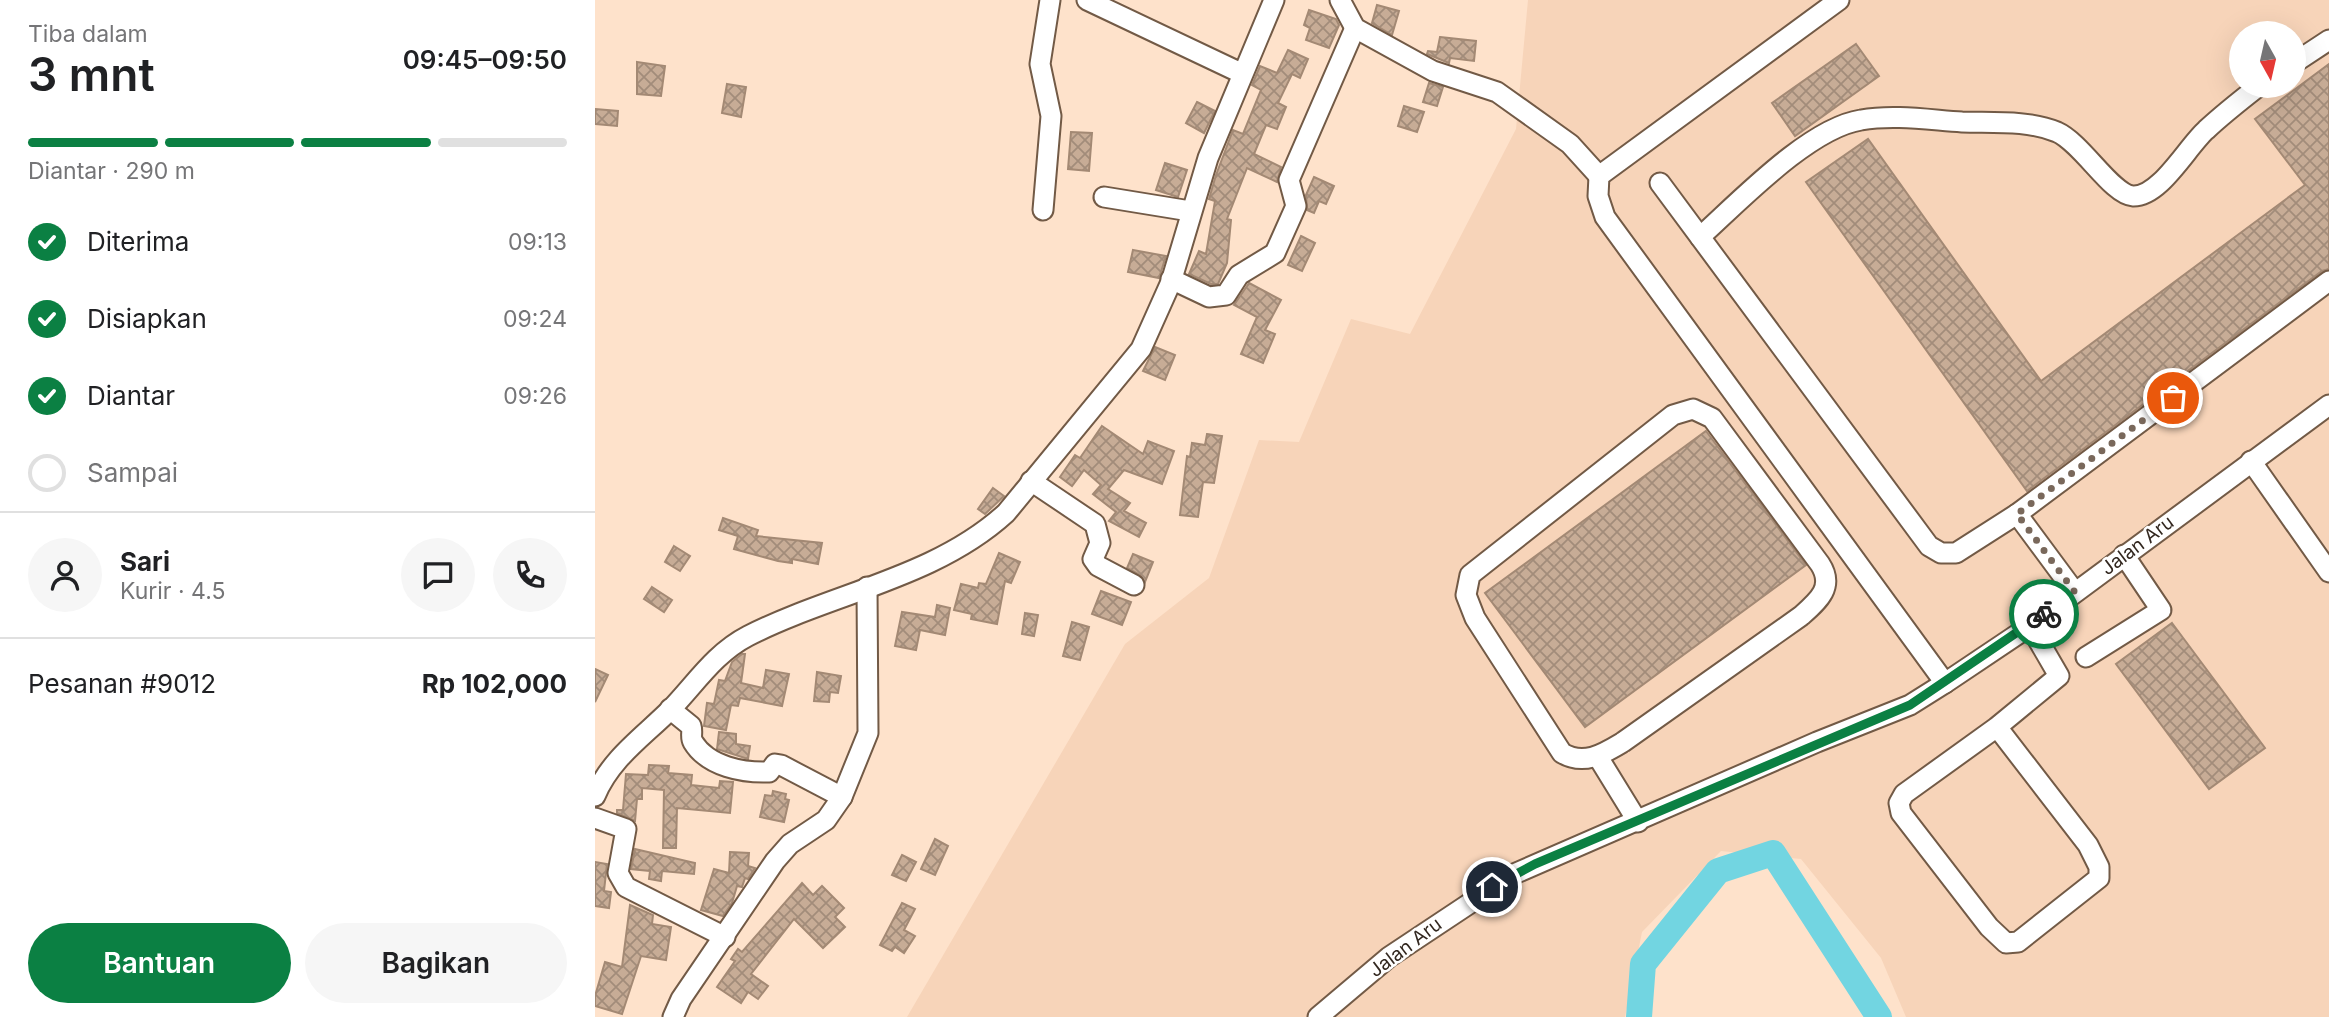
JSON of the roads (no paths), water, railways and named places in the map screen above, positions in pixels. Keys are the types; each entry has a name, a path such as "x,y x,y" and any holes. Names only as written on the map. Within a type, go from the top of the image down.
{"street":[{"path":"1043,210 1051,116 1040,64 1050,0"},
{"path":"1087,0 1241,74"},
{"path":"595,796 615,762 670,709 710,663 748,636 953,552 982,536 1006,513 1141,349 1171,279 1190,211 1241,74 1274,0"},
{"path":"1340,0 1355,28 1433,71 1497,92 1570,144 1599,176 1598,196 1605,217 1945,683"},
{"path":"1599,176 1839,0"},
{"path":"1171,279 1209,297 1219,298 1226,295 1239,275 1249,266 1267,260 1275,253 1296,206 1289,180 1355,28"},
{"path":"2307,54 2329,40"},
{"path":"1700,237 1773,171 1830,130 1860,120 2024,124 2057,132 2085,152 2119,190 2133,196 2149,191 2168,176 2204,131 2244,98"},
{"path":"1660,183 1929,546 1941,553 1956,553 2017,514 2329,281"},
{"path":"1104,197 1190,211"},
{"name":"Jalan Aru","path":"1318,1017 1389,957 1514,874 1899,709 1945,683 2030,626 2329,405"},
{"path":"1693,409 1711,418 1820,564 1826,573 1827,584 1822,597 1801,616 1598,757 1572,759 1562,753 1475,618 1466,595 1470,575 1673,415 1693,409"},
{"path":"2251,461 2329,572"},
{"path":"1031,481 1095,523 1100,543 1093,559 1098,566 1134,585"},
{"path":"2017,514 2074,591"},
{"path":"2086,657 2161,610 2124,555"},
{"path":"673,1017 681,999 726,937 775,861 790,844 826,820 842,797 868,733 870,658 867,587"},
{"path":"1997,727 2088,845 2099,867 2099,878 2092,886 2018,942 2006,943 1989,928 1901,813 1899,803 1904,794 1997,727 2059,676 2030,626"},
{"path":"670,709 691,726 692,741 696,746 725,768 769,772 775,764 781,765 842,797"},
{"path":"1598,757 1638,821"},
{"path":"595,818 626,829 618,873 626,887 726,937"}],"waterway":[{"path":"1639,1017 1643,964 1718,871 1773,853 1879,1017"}]}
